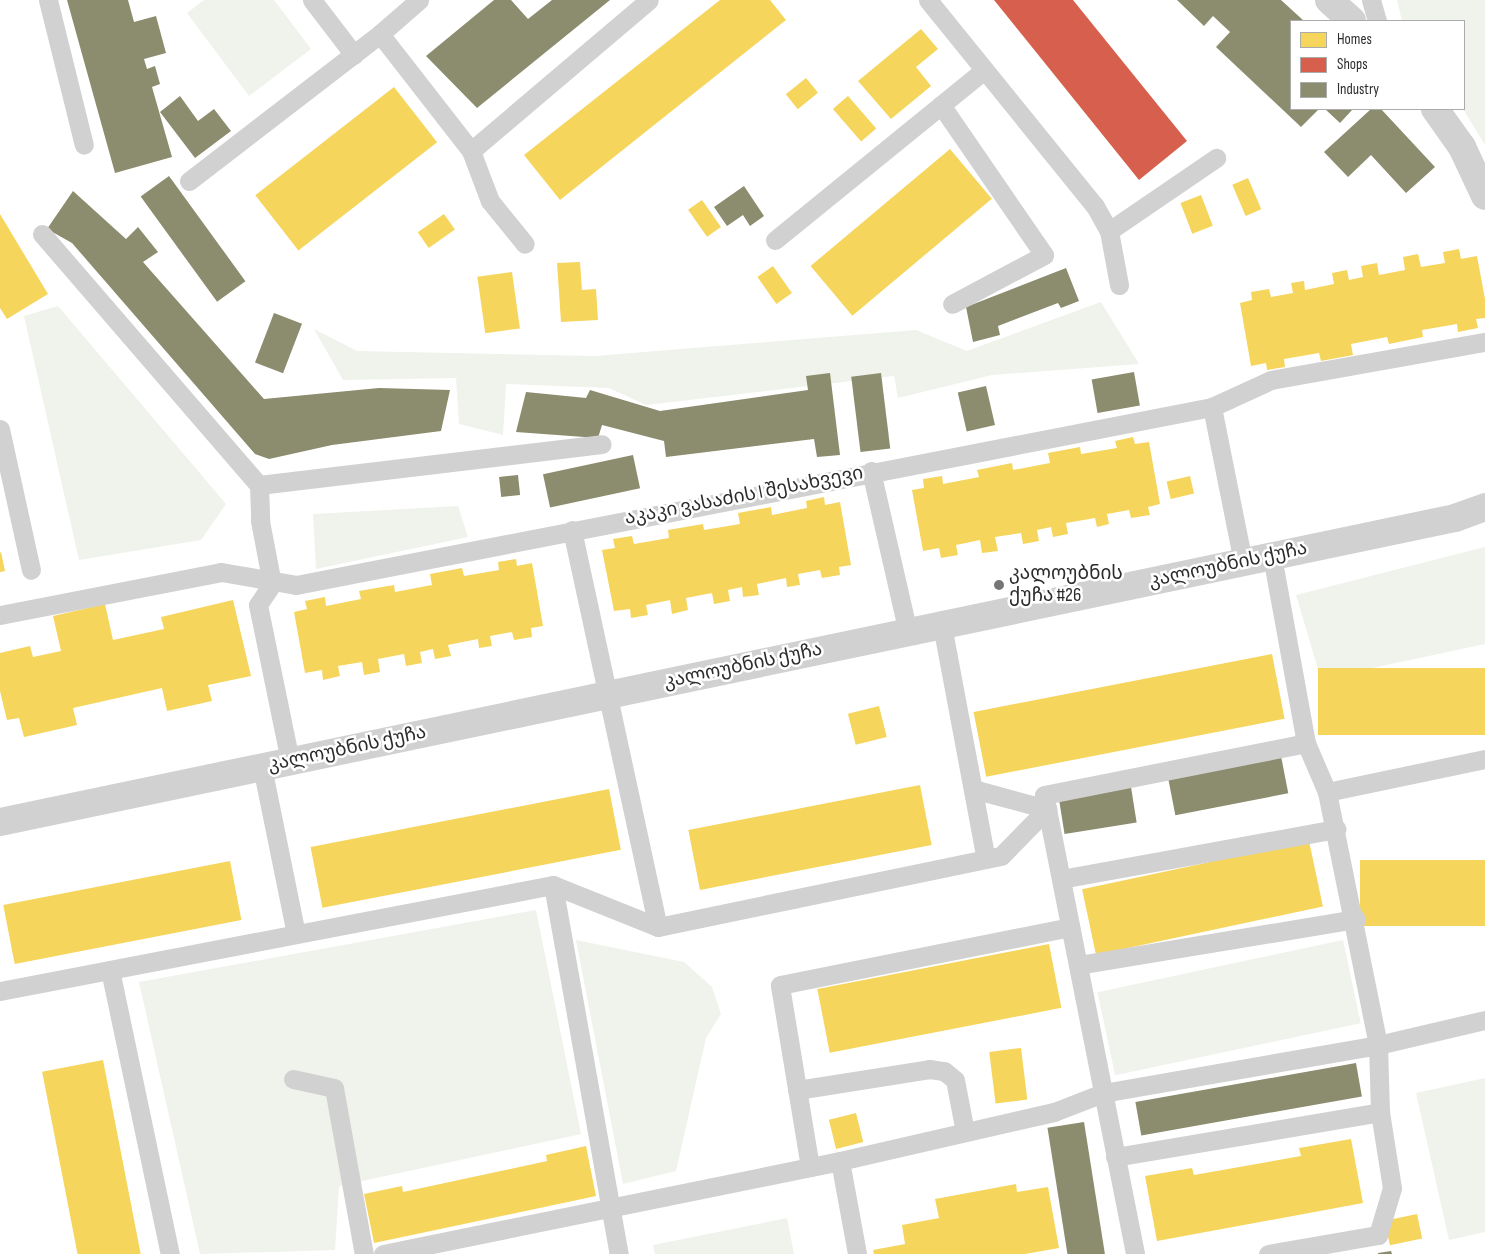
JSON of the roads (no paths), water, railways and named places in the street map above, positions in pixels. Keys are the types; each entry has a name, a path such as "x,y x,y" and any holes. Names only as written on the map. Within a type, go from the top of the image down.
{"street":[{"path":"1329,0 1351,20"},
{"path":"1436,110 1462,147 1485,196"},
{"name":"კალოუბნის ქუჩა","path":"0,822 1455,518 1485,507"}],"lane":[{"path":"48,0 84,145"},
{"path":"312,0 354,55"},
{"path":"189,181 354,55 419,0"},
{"path":"471,150 649,0"},
{"path":"928,0 1096,206 1109,231 1119,285"},
{"path":"1371,0 1377,20"},
{"path":"380,34 471,150 490,201 525,244"},
{"path":"775,240 984,70"},
{"path":"941,105 1044,255 952,304"},
{"path":"1109,231 1216,158"},
{"path":"42,234 259,485 260,521 272,584 258,605 290,761"},
{"name":"აკაკი ვასაძის I შესახვევი","path":"0,615 221,572 272,584 296,585 871,471 1212,407 1271,380 1485,342"},
{"path":"1212,407 1242,562"},
{"path":"0,429 31,570"},
{"path":"259,485 602,444"},
{"path":"871,471 908,632"},
{"path":"572,530 605,695 658,927"},
{"path":"1268,1254 1378,1236 1392,1188 1380,1112 1378,1046 1356,919 1327,792 1306,743 1272,556"},
{"path":"942,625 986,859"},
{"path":"1135,1254 1044,795 1306,743"},
{"path":"1327,792 1485,760"},
{"path":"262,767 296,934"},
{"path":"973,789 1047,809"},
{"path":"0,991 553,884 658,927 1001,856 1047,809"},
{"path":"1061,879 1336,829"},
{"path":"553,884 619,1254"},
{"path":"1078,965 1356,919"},
{"path":"810,1167 780,985 1070,927"},
{"path":"110,970 170,1254"},
{"path":"383,1254 609,1206 840,1161 1054,1112 1103,1093 1378,1046 1485,1020"},
{"path":"797,1090 929,1069 944,1071 955,1080 966,1132"},
{"path":"294,1079 334,1088 364,1254"},
{"path":"1115,1157 1380,1112"},
{"path":"840,1161 857,1254"}],"place":[{"name":"კალოუბნის ქუჩა #26","path":"999,585"}]}
